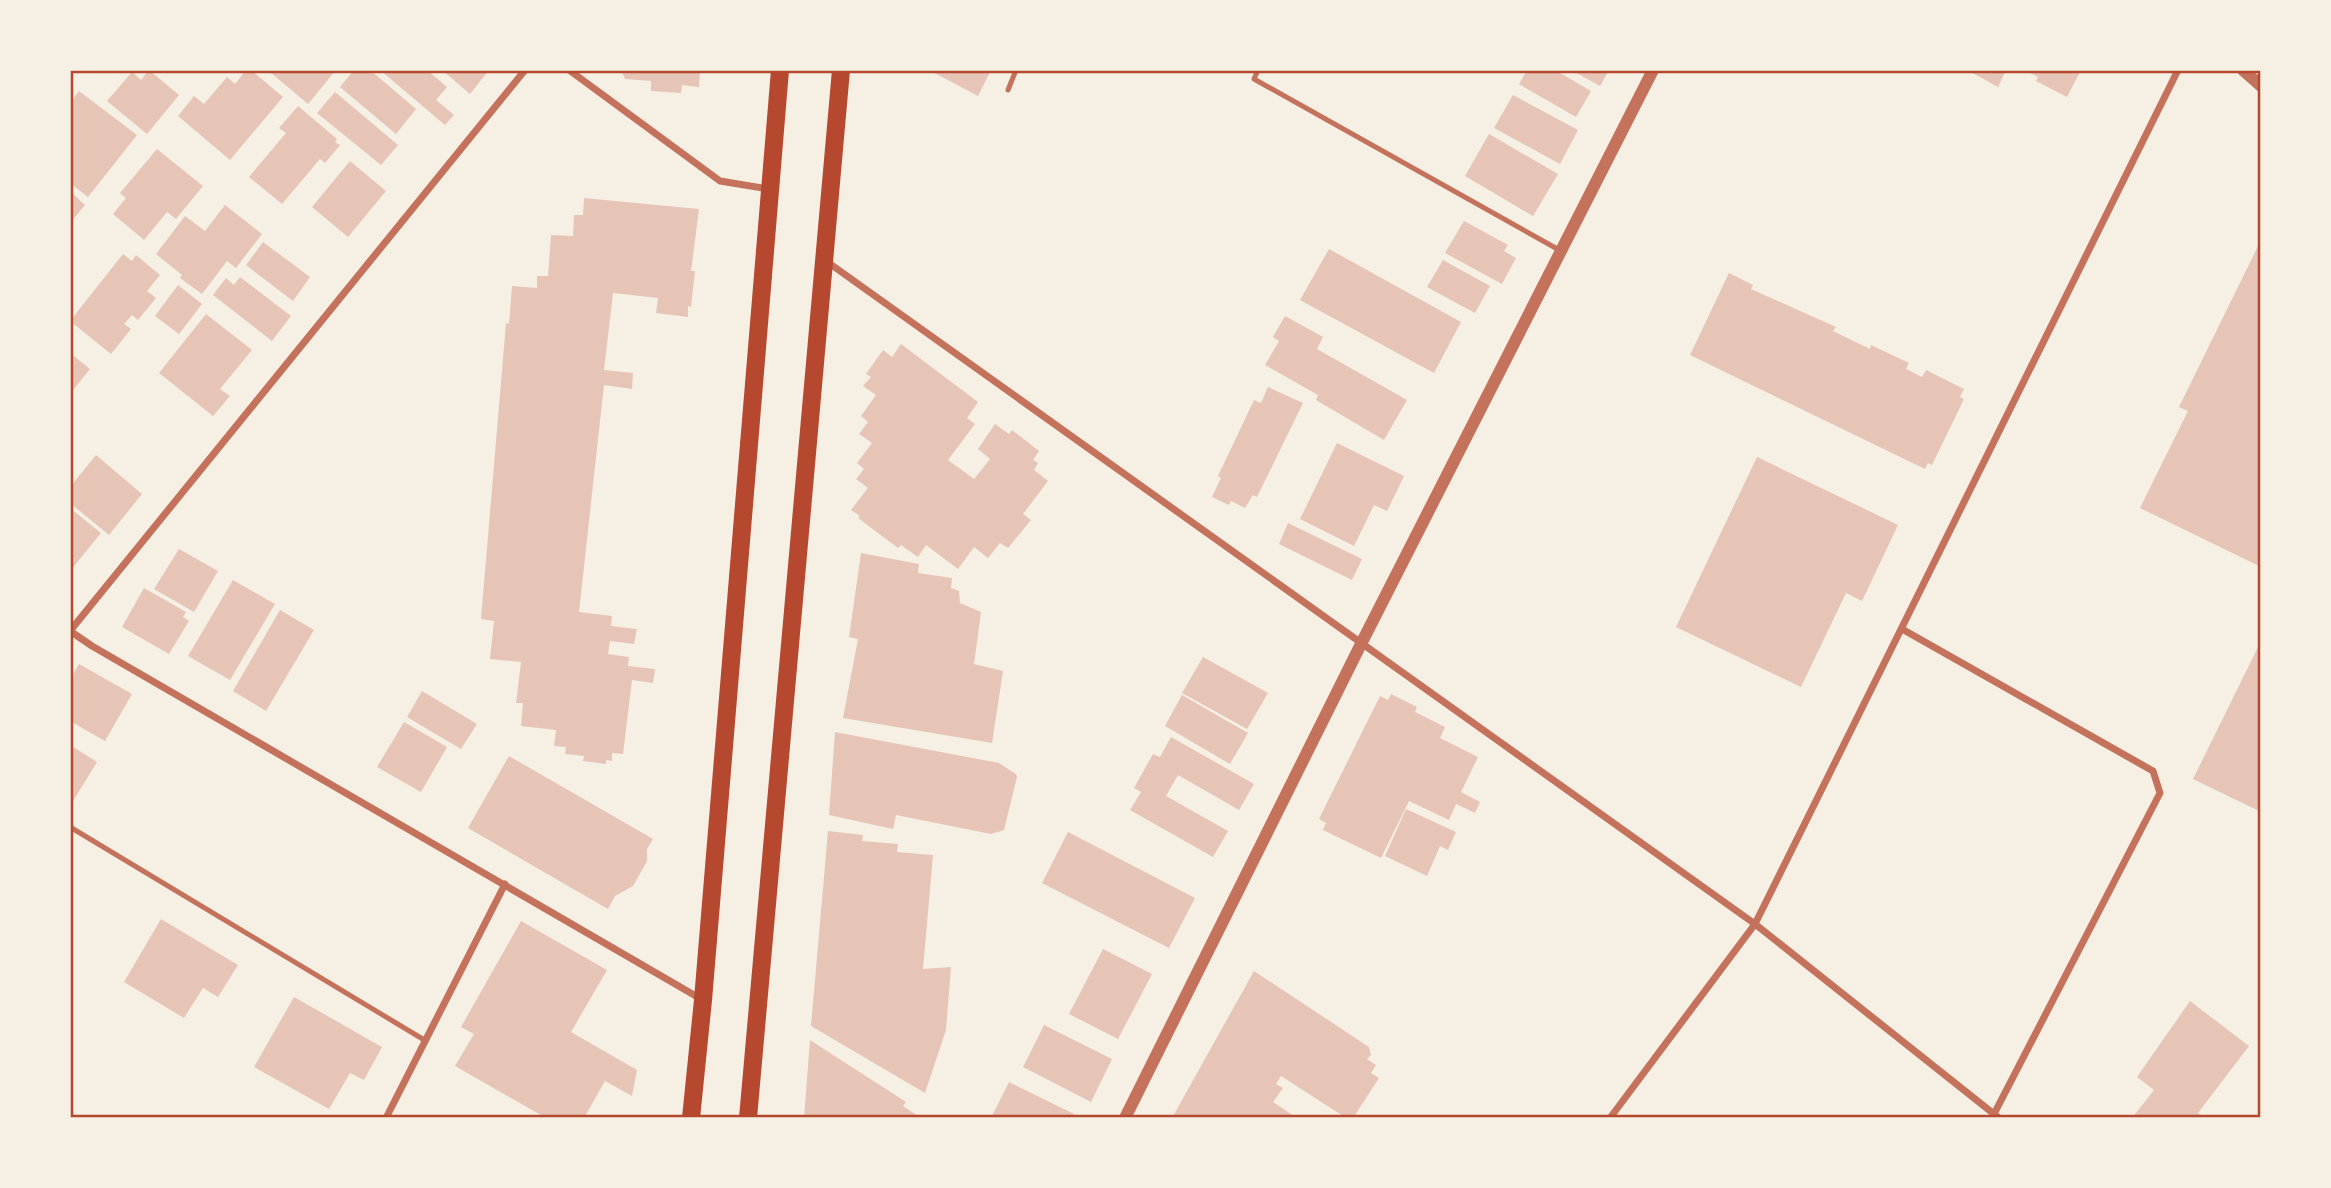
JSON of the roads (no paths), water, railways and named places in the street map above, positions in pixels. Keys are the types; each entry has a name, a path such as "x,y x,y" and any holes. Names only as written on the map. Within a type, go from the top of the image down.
{"main road":[{"path":"691,1118 780,70"},
{"path":"748,1118 841,70"}],"street":[{"path":"525,70 70,631 703,1000"},
{"path":"569,70 720,181 771,189"},
{"path":"1125,1118 1361,644 1653,70"},
{"path":"1610,1118 1755,924 2178,70"},
{"path":"2243,70 2261,86"},
{"path":"825,261 1755,924 1996,1116 2160,793 2153,771 1902,629"},
{"path":"386,1118 505,884"}],"lane":[{"path":"1008,90 1016,70"},
{"path":"1258,70 1254,79 1561,251"},
{"path":"70,827 426,1041"}]}
